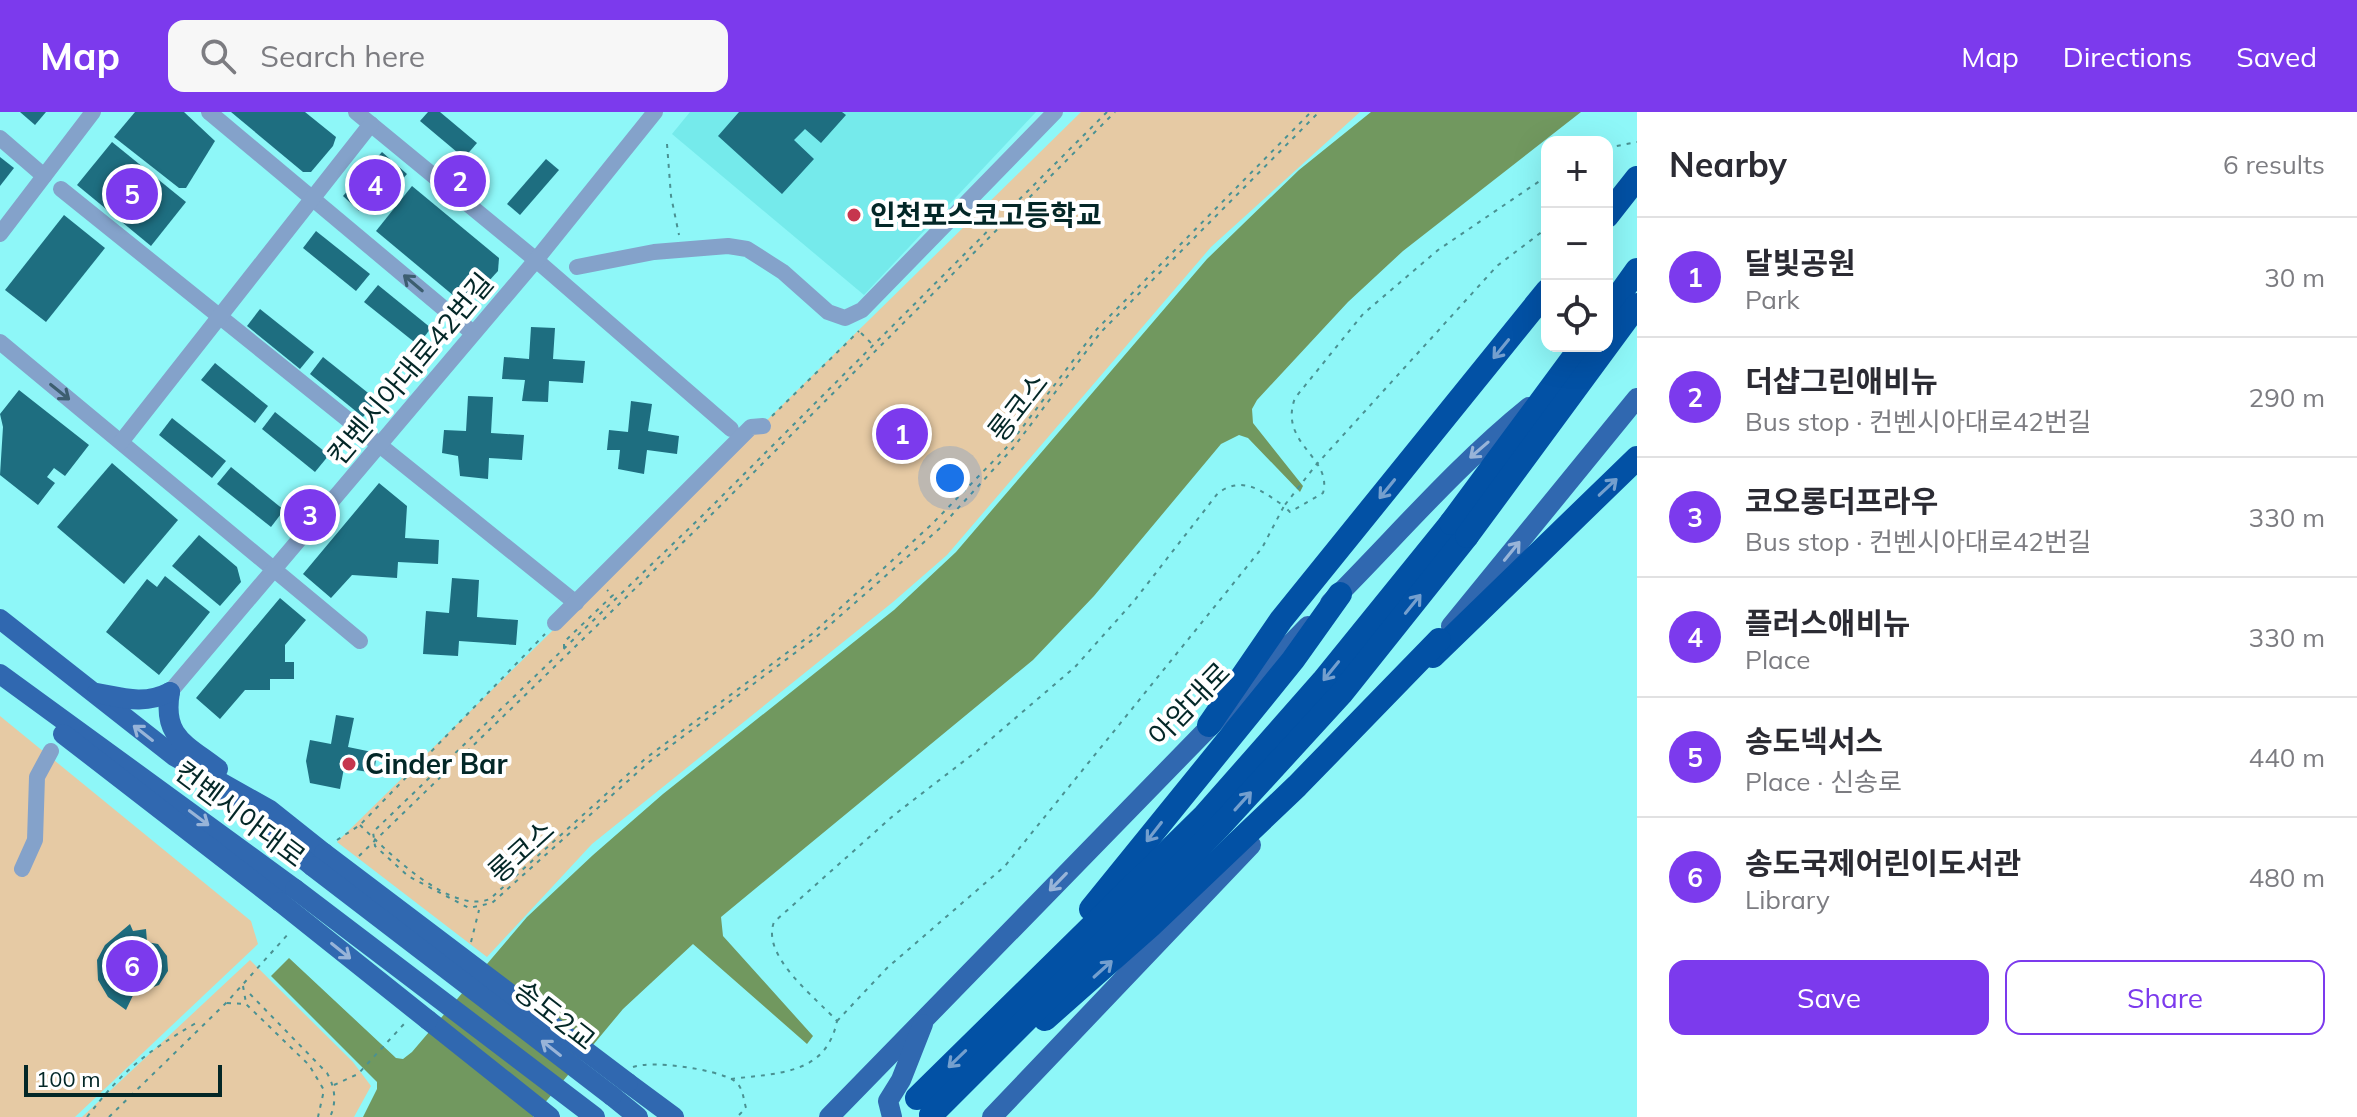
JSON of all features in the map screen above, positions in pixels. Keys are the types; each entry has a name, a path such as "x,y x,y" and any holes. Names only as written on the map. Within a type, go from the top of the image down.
{"highway":[{"path":"1613,208 1637,178"},
{"path":"1613,304 1637,270"},
{"path":"1209,725 1281,620 1541,298"},
{"path":"989,1029 1205,815 1459,530 1637,305"},
{"path":"976,1070 1230,815 1341,694 1459,530 1578,352"},
{"path":"1411,677 1637,458"},
{"path":"1340,594 1293,660 1120,875 924,1106 1063,1006 1297,786 1439,640"}],"main road":[{"name":"아암대로","path":"1613,338 1637,319"},
{"name":"아암대로","path":"834,1115 872,1071 1340,594 1452,474 1596,352"},
{"path":"992,1117 1411,677 1637,398"},
{"name":"컨벤시아대로","path":"0,619 174,756 323,854"},
{"name":"컨벤시아대로","path":"0,674 287,896 428,1020 550,1117"},
{"name":"컨벤시아대로","path":"0,684 287,896 444,1002"},
{"path":"92,692 134,700 154,700 170,692"},
{"path":"170,692 167,711 175,735 270,810"},
{"name":"컨벤시아대로","path":"174,756 270,810 466,972"},
{"name":"송도2교","path":"466,972 622,1083"},
{"name":"송도2교","path":"444,1002 595,1117"},
{"path":"892,1117 888,1101 901,1080 926,1017"},
{"path":"622,1083 638,1117"},
{"path":"622,1083 674,1117"}],"street":[{"path":"0,234 93,112"},
{"path":"209,112 473,333"},
{"path":"356,112 536,260 731,429"},
{"name":"컨벤시아대로42번길","path":"170,692 276,571 536,260 655,112"},
{"path":"577,267 654,252 728,246 747,249 783,272 828,312 845,318 862,310 1055,112"},
{"path":"121,442 371,124"},
{"path":"0,138 44,176"},
{"path":"61,189 381,443 576,603"},
{"path":"0,342 360,641"},
{"path":"555,623 751,427 763,426"},
{"path":"22,869 35,840 37,777 51,751"}],"path":[{"path":"374,839 373,832 1107,112"},
{"path":"354,861 1115,112"},
{"path":"360,825 411,872 428,882 471,903 490,899 646,758 812,634 933,523 1009,445 1097,329 1311,112"},
{"name":"롱코스","path":"374,839 375,846 393,863 426,887 469,908 492,903 649,762 815,638 939,529 1013,448 1101,332 1319,112"},
{"path":"1613,147 1637,142"},
{"path":"667,144 669,186 678,227"},
{"path":"837,1021 773,951 769,935 774,922 894,815 977,751 1075,667 1134,601 1218,493 1229,485 1249,484 1290,512 1323,493 1324,473 1291,427 1289,414 1295,398 1363,314 1438,250 1541,180"},
{"path":"622,1083 645,1063 667,1064 731,1079 776,1073 820,1059 833,1043 837,1021 887,968 1005,866 1262,548 1287,498 1310,471 1497,266 1541,233"},
{"path":"845,318 877,348"},
{"path":"763,426 859,331"},
{"path":"564,648 564,642 613,595 604,586"},
{"path":"323,854 360,825 555,623"},
{"path":"109,1117 226,1003 293,928"},
{"path":"243,984 246,1004 309,1065 324,1090 318,1117"},
{"path":"250,994 320,1063 334,1085 334,1108 330,1117"},
{"path":"226,1003 246,1004"},
{"path":"87,1117 128,1068 148,1051 196,1023"},
{"path":"334,1085 358,1074 389,1041"},
{"path":"731,1079 741,1088 746,1108 737,1117"}],"shaded area":[{"name":"인천포스코고등학교","path":"690,112 1036,112 864,295 672,134"},
{"path":"1081,112 1360,112 1211,247 947,555 592,844 487,957 337,842"},
{"path":"1371,112 1581,112 1550,136 1541,136 1541,143 1403,251 1348,302 1257,400 1252,409 1253,423 1303,486 1300,492 1248,438 1239,435 1221,444 1094,596 1033,660 721,917 723,936 813,1036 807,1044 693,944 623,1009 533,1117 363,1117 377,1089 377,1082 271,976 289,958 396,1058 403,1059 412,1052 527,917 593,855 663,794 894,610 956,552 1207,259 1299,170"},
{"path":"0,716 251,921 258,944 75,1117 0,1117"},
{"path":"250,960 353,1062 371,1086 354,1117 82,1117"}],"building":[{"path":"20,112 46,112 35,125"},
{"path":"135,112 184,112 215,141 186,188 179,188 114,137"},
{"path":"231,112 305,112 336,137 333,146 311,172 303,172"},
{"path":"428,112 440,112 477,143 464,158 420,121"},
{"path":"739,112 842,112 846,115 821,143 805,129 794,140 814,159 782,194 718,136"},
{"path":"112,142 186,202 151,246 77,185"},
{"path":"382,152 407,174 375,210 367,203 359,211 343,196"},
{"path":"0,157 14,168 0,186"},
{"path":"546,159 559,170 520,215 507,204"},
{"path":"412,186 499,258 498,271 466,306 376,231"},
{"path":"64,215 105,248 46,322 5,290"},
{"path":"316,231 370,274 356,291 303,248"},
{"path":"378,285 431,328 418,345 364,302"},
{"path":"260,309 314,352 300,369 247,326"},
{"path":"531,327 555,328 553,359 585,361 583,383 549,381 548,402 522,401 525,380 502,379 504,357 529,359"},
{"path":"323,357 377,400 363,417 310,374"},
{"path":"215,363 268,406 255,423 201,380"},
{"path":"19,390 89,445 65,476 54,468 47,477 55,483 38,505 0,475 3,427 0,414"},
{"path":"468,396 493,397 491,433 524,435 522,460 489,458 488,479 460,476 458,456 442,453 444,430 466,431"},
{"path":"631,401 652,404 648,431 679,436 677,454 647,450 644,474 618,469 620,450 607,450 609,430 628,432"},
{"path":"275,412 329,455 315,472 262,429"},
{"path":"172,418 226,461 212,478 159,435"},
{"path":"112,463 178,520 124,584 57,527"},
{"path":"231,467 284,510 271,527 217,484"},
{"path":"379,483 407,506 405,538 439,540 438,564 398,562 397,578 352,575 331,598 303,574"},
{"path":"199,535 237,567 241,582 220,606 172,566"},
{"path":"165,576 210,612 159,675 106,632 147,579 157,587"},
{"path":"452,578 479,580 477,617 518,620 516,645 459,641 458,656 423,654 426,611 449,613"},
{"path":"280,598 306,620 285,645 285,662 294,662 294,679 270,679 270,690 245,690 220,719 196,698"},
{"path":"336,715 354,718 348,747 377,753 374,773 344,768 340,789 310,783 306,761 310,740 331,744"},
{"path":"130,924 133,931 146,929 147,942 158,944 167,956 168,971 159,985 148,989 137,987 126,1010 108,997 98,980 97,960 105,945"}],"place":[{"name":"더샵그린애비뉴","path":"460,181"},
{"name":"플러스애비뉴","path":"375,185"},
{"name":"송도넥서스","path":"132,194"},
{"name":"인천포스코고등학교","path":"854,215"},
{"name":"달빛공원","path":"902,434"},
{"name":"코오롱더프라우","path":"310,515"},
{"name":"Cinder Bar","path":"349,764"},
{"name":"송도국제어린이도서관","path":"132,966"}]}
